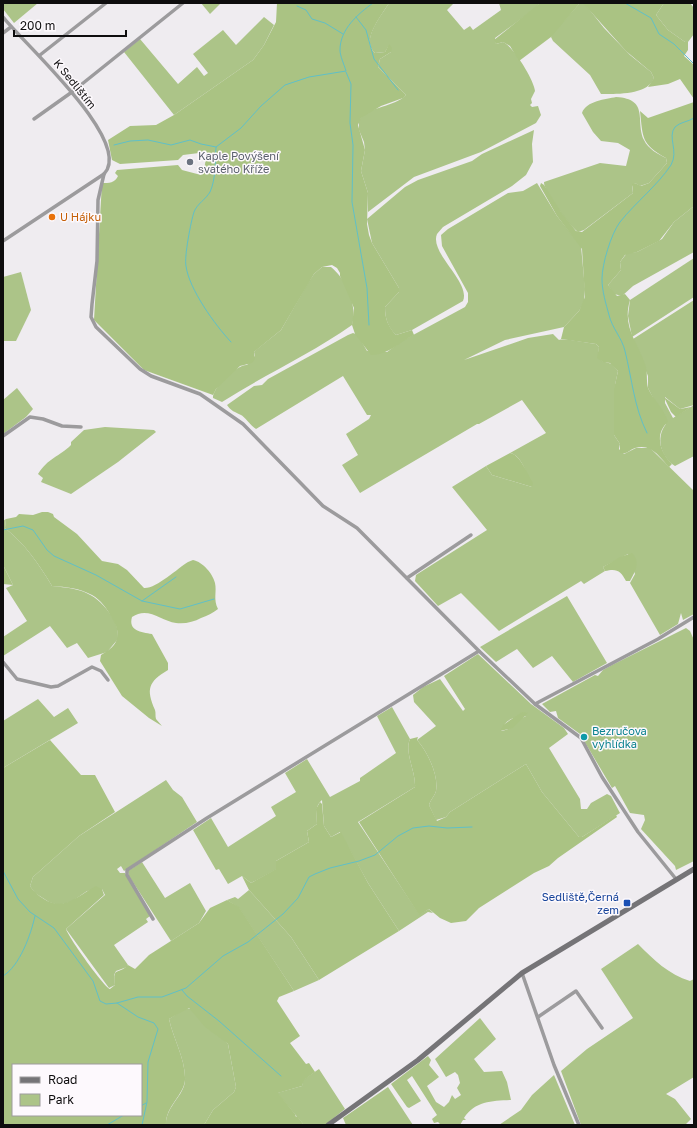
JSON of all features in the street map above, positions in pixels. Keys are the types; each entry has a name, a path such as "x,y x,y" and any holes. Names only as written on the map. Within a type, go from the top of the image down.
{"main road":[{"path":"328,1125 418,1060 522,972 694,869"}],"street":[{"path":"40,55 106,3"},
{"path":"34,119 72,92 183,3"},
{"name":"K Sedlištím","path":"3,17 10,27 40,55 72,92 95,124 106,144 110,164 104,174 98,200 97,261 91,317 96,327 140,369 151,376 200,394 243,424 322,506 357,528 479,651 535,704 581,738 602,777 638,832 676,879"},
{"path":"3,32 10,27"},
{"path":"3,241 104,174"},
{"path":"3,436 30,416 43,418 62,426 81,427"},
{"path":"406,578 471,535"},
{"path":"535,704 658,639 694,617"},
{"path":"153,919 127,875 128,870 207,818 479,651"},
{"path":"3,662 17,679 51,687 58,686 92,667 101,670 108,680"},
{"path":"522,972 560,1080 579,1125"},
{"path":"538,1017 576,991 602,1028"}],"green space":[{"path":"3,3 38,3 14,23 3,9"},
{"path":"201,3 221,3 210,14"},
{"path":"277,3 389,3 371,35 371,48 375,53 385,52 389,44 392,48 391,52 380,59 378,67 406,95 403,98 381,106 361,118 358,125 365,150 361,171 368,193 367,224 369,235 372,243 399,288 399,292 385,307 386,319 396,335 412,330 414,335 388,351 371,355 355,334 352,325 354,308 340,273 337,268 332,265 322,267 314,274 281,330 254,352 255,359 252,363 240,366 216,389 213,395 144,370 94,320 102,183 109,183 115,180 118,176 115,173 117,170 178,165 182,170 201,175 204,170 207,152 183,155 178,160 120,164 112,160 108,140 130,126 156,125 174,115 253,60 264,45 276,22"},
{"path":"389,3 454,3 447,10 464,30 470,26 473,30 501,10 499,3 540,3 533,10 495,38 496,44 503,42 512,50 527,72 535,91 531,99 532,103 530,105 532,107 538,106 541,115 536,123 481,152 414,177 368,212 368,193 361,171 365,150 364,142 359,130 359,120 363,115 395,102 406,95 378,67 380,59 391,52 388,47 385,52 375,53 371,48 371,35"},
{"path":"540,3 580,3 551,37 519,61 510,46 503,42 496,44 494,40"},
{"path":"580,3 585,4 604,28 630,55 651,72 654,78 651,84 639,91 601,94 590,75 553,41 551,37 552,34"},
{"path":"583,3 664,3 656,15 668,30 685,42 688,42 688,50 684,56 694,65 694,99 680,79 668,84 648,87 654,78 651,72 626,51"},
{"path":"664,3 690,3 694,8 694,34 688,42 685,42 668,30 656,15"},
{"path":"264,17 274,25 264,45 253,60 174,115 124,52 140,39 178,84 197,67 204,76 208,73 193,54 223,30 236,45"},
{"path":"616,97 627,99 637,106 644,140 651,149 666,158 667,163 649,183 640,186 635,183 632,186 633,193 584,230 578,232 563,216 552,200 544,182 600,163 626,166 630,150 618,143 601,141 593,132 582,113 584,109 592,103"},
{"path":"694,102 694,206 674,222 659,241 637,252 625,255 620,262 621,270 608,285 617,296 625,294 630,300 628,310 629,326 645,364 648,388 664,412 668,422 661,432 660,443 664,454 672,464 669,467 658,455 646,447 635,448 626,453 620,453 620,444 614,435 614,389 618,371 610,363 603,362 597,358 599,347 596,344 561,339 564,327 579,311 585,297 582,249 557,216 540,186 541,183 544,185 561,212 576,231 582,232 633,193 632,184 635,183 641,186 649,183 667,163 666,158 652,149 645,139 640,111 648,118"},
{"path":"534,130 532,144 533,162 526,175 512,186 443,227 437,234 436,242 439,250 461,285 464,293 463,301 412,330 396,335 388,322 385,307 399,292 399,288 372,243 367,219 405,187 418,180 472,161 482,154"},
{"path":"537,183 557,216 581,246 585,289 584,302 579,311 564,327 505,340 464,360 528,338 553,334 559,340 571,340 596,344 599,347 598,357 602,361 612,364 618,371 615,385 614,435 620,444 619,449 624,454 636,448 650,448 694,491 694,614 683,620 681,613 678,624 660,635 630,583 635,574 628,554 603,567 605,571 584,584 581,581 499,631 461,593 438,606 415,581 416,575 487,530 452,487 486,466 492,475 532,487 521,462 510,453 546,433 522,400 477,424 360,493 342,465 358,455 346,434 369,419 371,415 367,415 343,376 256,429 227,405 254,386 262,385 268,379 348,335 353,333 358,335 367,351 387,352 402,341 465,307 468,302 468,293 442,246 441,235 448,229 508,193 523,191"},
{"path":"694,206 694,252 633,286 622,296 614,294 608,285 621,270 620,262 627,253 637,252 662,239 674,222"},
{"path":"694,258 694,297 632,337 628,316 630,300"},
{"path":"322,267 331,267 346,286 352,301 352,325 336,336 222,402 213,398 216,388 226,377 237,368 247,365 255,356 254,352 281,330 308,283 314,274"},
{"path":"21,272 31,310 16,341 3,341 3,277"},
{"path":"694,300 694,405 694,456 675,466 666,458 661,447 661,435 666,424 648,388 648,376 633,339","holes":["665,397 680,409 694,405 673,418 665,403"]},
{"path":"17,388 33,409 26,417 3,434 3,400"},
{"path":"664,397 680,409 691,407 676,417 671,412"},
{"path":"105,427 154,430 156,432 118,462 71,494 41,482 43,478 38,474 46,464 71,445 71,442 84,430"},
{"path":"510,453 514,454 523,465 533,483 532,487 492,475 486,466"},
{"path":"42,512 53,514 54,517 77,534 102,561 118,564 127,570 144,588 161,582 193,560 204,566 212,576 215,583 218,609 210,614 195,621 183,623 170,622 154,615 144,613 132,617 131,622 136,630 152,634 168,663 168,670 156,678 150,691 150,697 156,719 162,726 149,718 122,696 100,661 101,655 112,647 118,635 115,624 104,605 95,597 77,589 52,586 31,555 5,528 6,519 16,517 19,514 33,515"},
{"path":"6,519 5,528 31,555 52,586 87,593 101,602 107,609 116,626 118,639 107,652 88,658 77,643 67,648 50,626 3,656 3,637 27,621 6,588 13,585 3,565 3,521"},
{"path":"632,553 635,556 637,563 630,581 626,581 616,570 605,571 603,567 620,557"},
{"path":"3,565 13,585 3,584"},
{"path":"567,596 607,663 573,682 552,656 533,668 517,649 496,662 480,647"},
{"path":"686,628 690,631 694,640 694,861 676,870 675,866 641,829 645,820 644,815 630,813 615,786 612,788 580,734 558,718 556,711 550,712 542,704 595,675 598,676 603,670 612,665"},
{"path":"478,654 531,704 564,728 568,734 549,748 580,799 581,809 587,809 591,803 607,794 611,796 620,813 582,837 579,837 542,792 526,764 450,812 446,817 436,820 429,805 430,801 435,795 436,778 425,750 417,740 436,726 414,702 413,695 423,687 440,679 463,711 465,709 444,676","holes":["526,716 509,729 501,731 510,719"]},
{"path":"38,699 54,717 68,708 78,723 3,768 3,721"},
{"path":"392,707 410,739 408,750 414,775 415,787 358,822 419,914 429,909 433,913 428,912 399,931 368,883 340,832 331,837 324,826 322,800 317,808 317,824 307,831 309,842 276,861 277,869 251,883 242,876 228,884 219,869 216,870 193,830 211,818 228,847 276,816 271,807 296,792 285,773 307,759 330,797 360,781 360,778 396,753 377,716"},
{"path":"522,712 528,713 513,728 500,731 503,725"},
{"path":"418,737 417,740 425,750 436,778 435,795 430,801 429,805 437,821 446,817 450,812 526,764 542,792 579,837 582,837 616,815 617,817 558,858 549,866 534,873 479,908 466,921 451,923 440,918 429,909 419,915 359,822 415,787 414,775 408,750 410,739"},
{"path":"50,740 81,775 95,775 115,812 79,836 33,877 30,886 44,899 51,903 58,904 71,901 96,886 102,889 104,895 66,929 73,942 101,980 110,989 115,985 115,973 128,965 135,969 149,955 199,923 210,908 227,900 239,907 294,991 279,997 277,1001 300,1036 290,1043 306,1064 309,1063 315,1072 304,1080 302,1086 278,1093 304,1125 204,1125 213,1110 234,1092 236,1087 228,1044 205,1027 189,1008 169,1019 185,1072 185,1080 184,1086 168,1112 166,1125 3,1125 3,768"},
{"path":"166,780 173,790 182,797 197,822 124,871 121,866 117,869 120,873 125,873 150,916 146,919 148,922 114,945 128,965 127,967 116,971 114,975 115,985 109,988 66,929 105,895 102,889 87,891 71,902 58,905 49,902 35,893 30,886 33,877 79,836"},
{"path":"320,802 322,804 324,826 331,837 341,832 368,883 399,931 319,980 291,937 249,890 242,876 251,883 276,869 276,861 309,842 307,831 317,824 316,809"},
{"path":"142,862 165,898 190,883 206,911 199,923 171,941 129,876 128,871"},
{"path":"249,890 291,937 319,980 294,991 239,908 227,900 235,897 238,899"},
{"path":"638,944 668,971 690,981 694,979 694,1077 666,1094 675,1099 691,1119 685,1125 581,1125 561,1071 587,1049 633,1018 601,969"},
{"path":"186,1008 191,1009 228,1044 236,1087 234,1092 213,1110 204,1125 166,1125 169,1112 182,1091 185,1080 185,1072 169,1019"},
{"path":"480,1018 496,1039 474,1059 484,1072 502,1071 507,1082 511,1100 484,1103 479,1105 468,1112 464,1118 466,1120 463,1120 460,1125 441,1125 438,1122 434,1123 432,1119 437,1115 412,1076 407,1080 421,1101 409,1108 407,1107 391,1084 428,1056 431,1060 429,1065 439,1077 427,1086 436,1102 444,1107 449,1102 452,1095 455,1099 461,1095 457,1088 460,1083 458,1075 455,1072 446,1077 435,1059"},
{"path":"319,1069 345,1109 325,1125 304,1125 277,1093 302,1086 303,1080"},
{"path":"554,1075 575,1125 499,1125 521,1110 532,1095"},
{"path":"388,1087 413,1125 346,1125 343,1118"}],"waterway":[{"path":"231,342 211,317 197,296 188,275 186,266 188,239 194,212 197,206 208,195 212,187 215,170 216,147 241,128 261,106 285,85 309,77 346,71 340,52 343,35 356,17 373,3"},
{"path":"625,3 651,18 659,34 674,44 694,64"},
{"path":"297,6 306,10 312,19 325,23 343,34"},
{"path":"356,17 366,30 374,59 398,90"},
{"path":"346,72 351,84 350,123 353,145 352,202 367,288 369,325"},
{"path":"647,433 636,403 624,346 612,324 609,315 604,297 602,273 610,241 620,222 671,165 674,155 672,135 675,127 694,118"},
{"path":"114,145 130,141 148,140 171,145 190,140 216,147"},
{"path":"3,530 23,526 33,530 47,550 54,556 96,575 142,601 180,609 214,599"},
{"path":"142,601 176,577"},
{"path":"117,1003 138,997 162,997 186,988 223,956 248,942 283,914 298,898 309,877 315,874 375,855 398,836 413,828 429,826 447,828 472,827"},
{"path":"3,871 18,899 30,912 54,928 93,981 100,1001 106,1004 117,1003 138,1017 154,1023 158,1029 148,1062 147,1102 142,1125"},
{"path":"3,976 15,965 20,957 31,932 35,916"},
{"path":"182,990 187,996 219,1021 281,1076"},
{"path":"142,1105 146,1103"},
{"path":"107,1125 122,1116"}],"place":[{"name":"Kaple Povýšení svatého Kříže","path":"190,162"},
{"name":"U Hájku","path":"52,217"},
{"name":"Bezručova vyhlídka","path":"584,737"},
{"name":"Sedliště,Černá zem","path":"627,903"}]}
